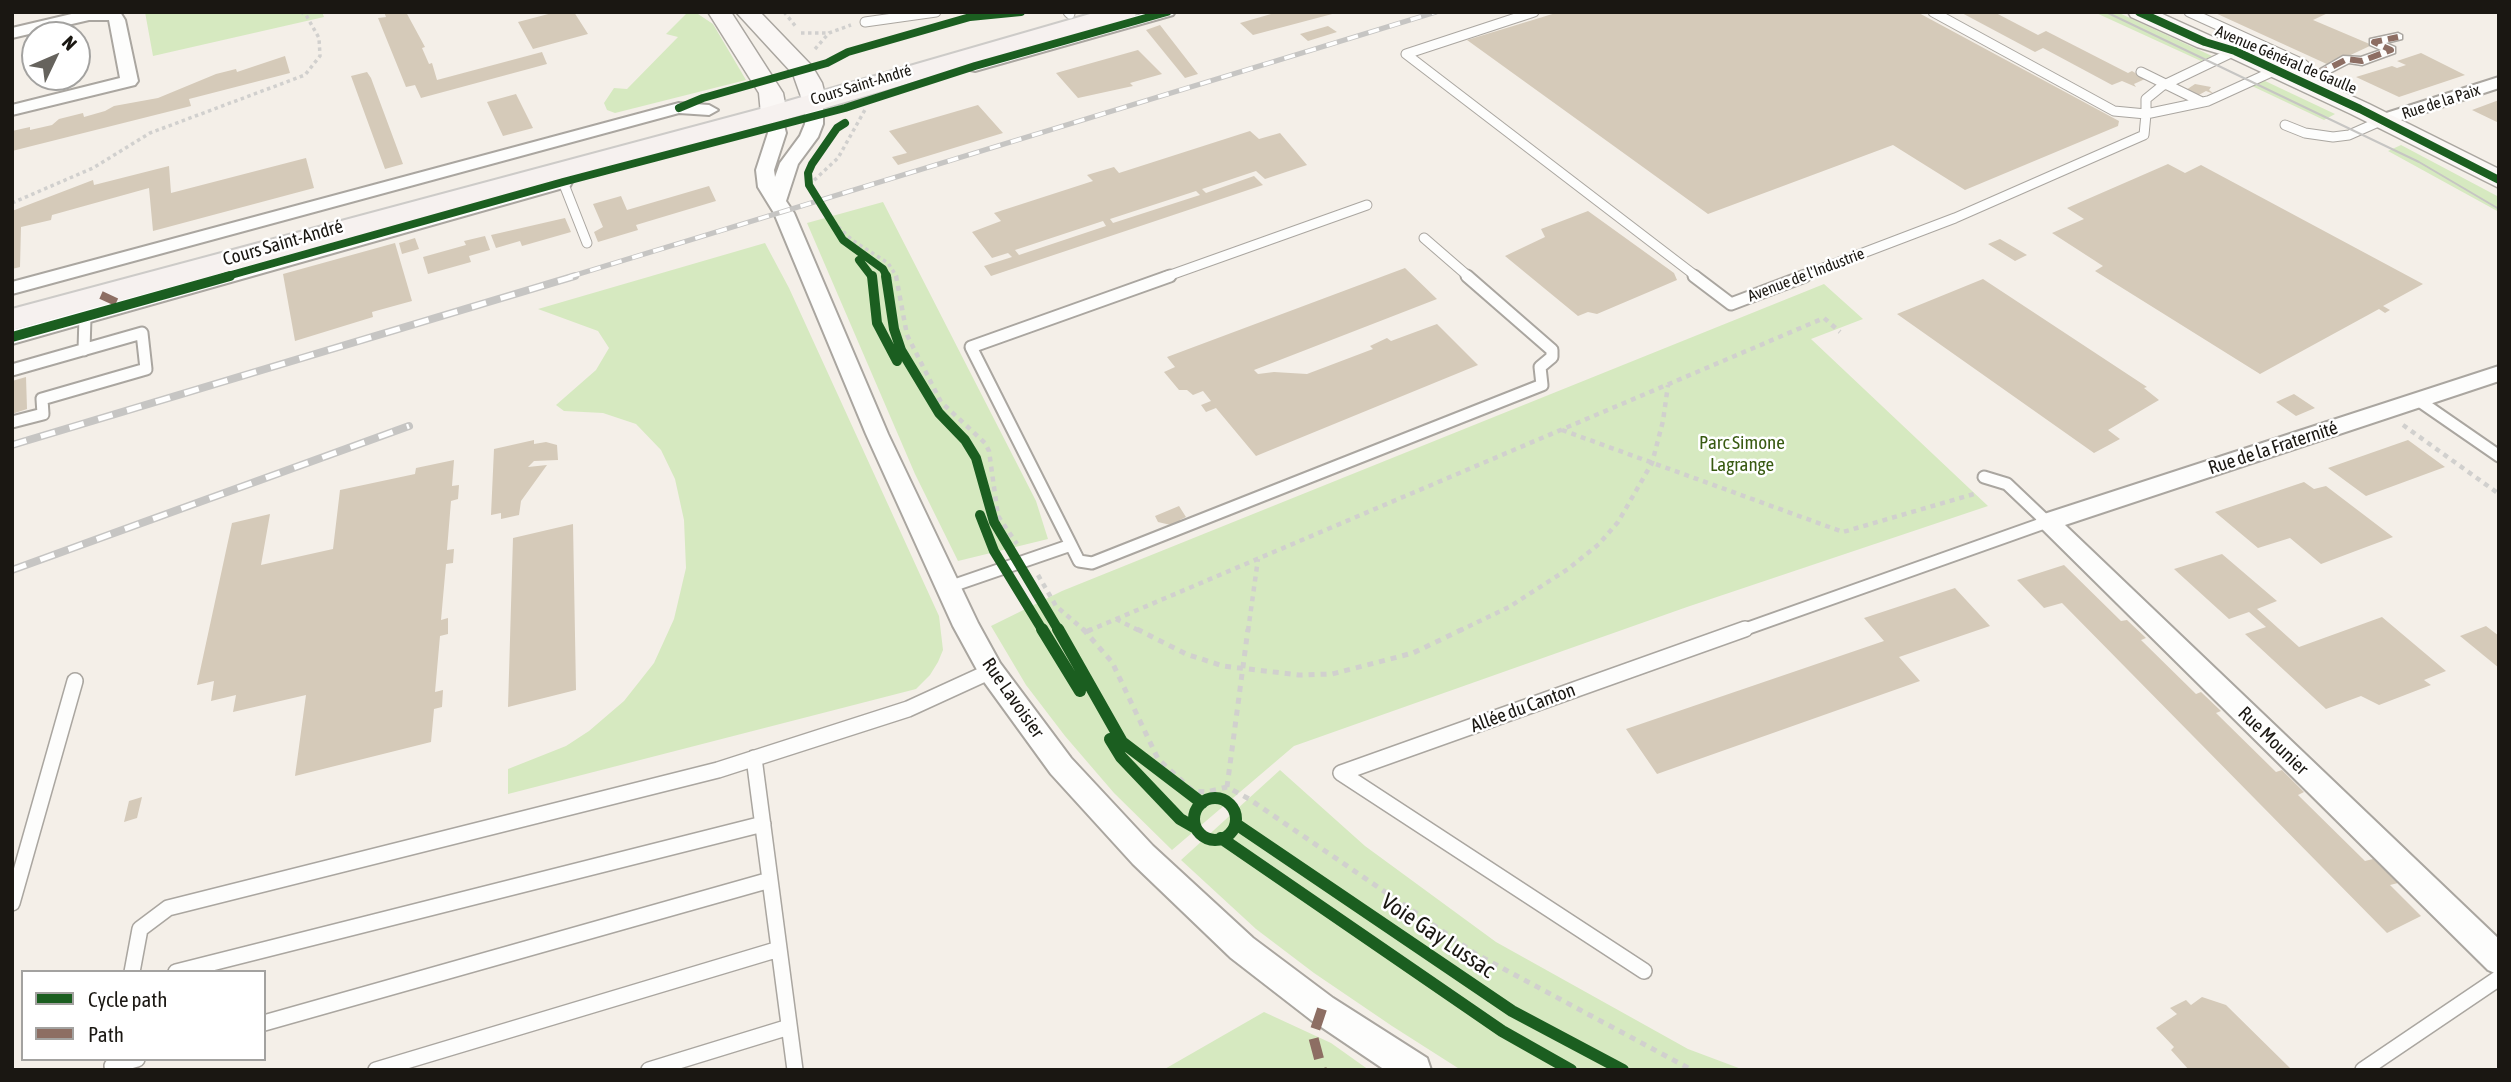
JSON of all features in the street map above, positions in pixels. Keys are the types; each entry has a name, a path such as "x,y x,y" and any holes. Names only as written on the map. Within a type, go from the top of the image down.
{"main road":[{"path":"719,12 772,104"},
{"path":"747,12 803,71 812,93"},
{"name":"Cours Saint-André","path":"812,93 965,64 1125,12"},
{"name":"Avenue Général de Gaulle","path":"2139,12 2205,42 2235,51"},
{"name":"Avenue Général de Gaulle","path":"2159,12 2276,70 2313,80 2499,180"},
{"name":"Cours Saint-André","path":"12,320 103,306 561,177 772,104 1071,13"},
{"name":"Cours Saint-André","path":"12,303 430,176 709,110 772,104"}],"street":[{"name":"Cours Saint-André","path":"965,64 1167,12"},
{"path":"12,33 89,15 114,15 129,81 12,110"},
{"path":"2313,80 2347,59 2362,61 2391,50 2374,42 2398,37"},
{"name":"Rue de la Paix","path":"2383,120 2499,82"},
{"path":"776,202 789,163 809,136 814,124 812,93"},
{"name":"Rue Lavoisier","path":"772,104 777,133 765,170 767,187 783,214 877,434 991,671 1061,766 1153,865 1242,948 1322,1009 1415,1070"},
{"name":"Cours Saint-André","path":"12,288 430,176"},
{"name":"Cours Saint-André","path":"12,337 103,306"},
{"name":"Rue de la Fraternité","path":"2048,523 2499,373"},
{"name":"Rue Mounier","path":"2048,523 2499,960"}],"lane":[{"path":"865,22 936,12"},
{"name":"Avenue de l'Industrie","path":"1534,12 1406,54 1731,304 1955,218 2144,135 2147,114"},
{"path":"1933,12 2114,111 2147,114 2202,102 2276,70"},
{"path":"2189,12 2303,64 2313,80"},
{"path":"2147,114 2146,99 2165,84 2235,51"},
{"path":"2141,72 2202,102"},
{"path":"2285,125 2305,134 2333,137 2349,135 2383,120"},
{"path":"561,177 587,243"},
{"path":"1367,205 971,347 1079,561 1092,563 1542,385 1540,367 1552,358 1552,350 1424,238"},
{"path":"84,350 103,306"},
{"path":"12,370 142,334 146,369 42,399 43,414 12,422"},
{"path":"2418,400 2499,456"},
{"path":"1984,477 2007,484 2048,523"},
{"name":"Allée du Canton","path":"1644,971 1340,773 2048,523"},
{"path":"949,587 1072,545"},
{"path":"132,970 140,929 167,908 718,770 908,709 991,671"},
{"path":"12,903 75,681"},
{"path":"754,758 794,1070"},
{"path":"184,970 763,824"},
{"path":"266,1022 770,880"},
{"path":"376,1070 779,949"},
{"path":"2363,1070 2499,978"},
{"path":"649,1070 789,1027"}],"path":[{"path":"12,202 93,168 150,133 304,75 320,56 319,38 306,15 301,12"},
{"path":"801,33 829,33 865,22"},
{"path":"815,49 829,33"},
{"path":"809,185 838,158 861,105"},
{"path":"809,185 817,165 844,129 845,123"},
{"path":"809,185 812,164"},
{"path":"828,216 837,243"},
{"path":"828,216 843,240 883,269 889,283 894,329 901,350 939,413 965,440"},
{"path":"828,216 852,240 888,263 897,278 907,335 941,402 985,443 989,452 998,516 1051,616"},
{"path":"1086,632 1824,318 1840,332"},
{"path":"1116,619 1186,654 1223,666 1243,669 1299,675 1332,674 1413,653 1497,613 1545,585 1599,544 1618,522 1652,463 1668,384"},
{"path":"2389,410 2407,428 2499,494"},
{"path":"1561,430 1843,532 1977,493"},
{"path":"979,469 994,522 1056,606 1086,632 1112,662 1158,759 1194,791 1207,792 1227,787 1249,799 1476,954 1692,1070"},
{"path":"1227,787 1258,559"},
{"path":"1142,758 1202,803 1221,800"}],"green space":[{"path":"145,12 322,12 324,17 153,56"},
{"path":"688,12 695,12 713,24 746,80 615,113 607,110 604,103 614,88 627,89 678,37 666,34"},
{"path":"2094,12 2117,12 2212,56 2201,61"},
{"path":"2263,80 2335,114 2324,120 2252,86"},
{"path":"2401,145 2499,197 2499,212 2388,151"},
{"path":"883,202 1036,501 1048,539 958,561 915,474 807,223"},
{"path":"765,243 789,288 939,616 943,650 938,662 916,689 508,794 508,769 566,746 589,731 624,701 654,663 674,619 686,568 684,520 675,479 661,450 636,424 603,413 564,411 556,405 596,370 609,348 598,331 538,309"},
{"name":"Parc Simone Lagrange","path":"1824,284 1863,319 1811,339 1988,506 1687,607 1294,746 1172,850 1114,793 1065,736 1026,685 991,626 1062,591"},
{"path":"1280,770 1365,846 1496,942 1688,1049 1744,1070 1461,1070 1392,1026 1314,973 1256,929 1181,860"},
{"path":"1264,1012 1331,1043 1369,1070 1163,1070"}],"building":[{"path":"384,12 406,12 425,47 422,48 429,64 432,63 437,80 542,52 547,64 421,98 415,85 406,87 378,18 386,17"},
{"path":"556,12 574,12 588,34 533,49 518,22"},
{"path":"1278,12 1336,13 1253,35 1240,23"},
{"path":"1559,12 1917,12 2119,121 2118,126 1965,190 1893,145 1708,214 1467,40"},
{"path":"1960,12 1994,12 2038,35 2046,31 2145,79 2134,84 2136,87 2122,81 2112,85 2043,48 2035,52"},
{"path":"2213,12 2330,12 2313,20 2372,45 2329,65"},
{"path":"1160,25 1198,74 1185,78 1146,30"},
{"path":"1328,26 1337,32 1308,41 1300,34"},
{"path":"1138,50 1162,74 1130,83 1133,86 1078,98 1056,73"},
{"path":"2421,53 2465,75 2399,97 2356,77 2392,66 2397,68 2406,65 2397,61"},
{"path":"285,56 290,73 189,99 191,106 12,151 12,131 30,127 30,130 83,113 84,117 114,106 158,98 216,74 236,69 237,72"},
{"path":"367,72 403,164 385,169 351,76"},
{"path":"2195,84 2211,87 2209,90 2214,94 2206,91 2197,96 2186,90"},
{"path":"516,94 533,128 503,136 487,102"},
{"path":"2499,100 2499,123 2472,110"},
{"path":"978,105 1003,133 898,165 892,157 907,153 889,131"},
{"path":"1250,131 1259,139 1280,133 1307,165 1265,179 1256,171 1202,189 1206,193 1254,176 1263,185 991,276 984,266 1012,257 1008,253 992,258 972,232 1001,221 994,213 1093,181 1087,175 1114,167 1119,173","holes":["1196,191 1200,195 1113,223 1110,219","1103,221 1106,226 1019,255 1015,250"]},
{"path":"306,158 314,188 153,231 149,188 52,215 51,220 21,227 20,267 12,269 12,211 93,180 94,185 169,166 171,193"},
{"path":"2168,164 2185,173 2201,165 2423,284 2383,306 2390,310 2385,313 2379,309 2260,374 2095,271 2103,266 2052,233 2084,219 2067,208"},
{"path":"709,186 716,201 636,225 638,230 598,242 594,232 603,227 593,204 621,196 627,210"},
{"path":"1588,211 1674,273 1677,280 1597,314 1588,312 1578,316 1505,256 1545,237 1541,229"},
{"path":"565,218 571,232 522,246 520,241 496,248 491,235"},
{"path":"485,236 490,250 469,256 471,262 428,274 423,257 466,245 464,241"},
{"path":"415,238 419,249 402,254 399,243"},
{"path":"2000,239 2027,255 2015,261 1988,244"},
{"path":"395,243 412,301 372,312 373,317 295,341 283,274"},
{"path":"1405,268 1437,299 1254,370 1258,374 1307,374 1373,349 1370,346 1387,338 1391,341 1437,324 1478,365 1256,456 1216,408 1206,412 1201,405 1211,401 1203,391 1193,395 1187,390 1179,390 1164,372 1175,367 1167,357"},
{"path":"1983,279 2147,387 2144,388 2159,400 2108,430 2120,439 2094,453 1897,314"},
{"path":"26,377 27,409 12,414 12,381"},
{"path":"2294,394 2315,408 2296,416 2276,402"},
{"path":"534,440 534,444 546,442 557,445 558,460 534,461 528,467 547,465 521,501 519,515 501,519 501,513 491,515 494,449"},
{"path":"2408,440 2445,467 2366,496 2328,468"},
{"path":"454,460 452,486 459,485 458,499 451,501 447,550 454,549 453,563 446,564 441,620 448,618 448,634 440,636 435,692 443,690 442,707 434,709 431,742 295,776 306,695 233,712 236,695 211,701 214,681 197,685 232,523 270,514 261,565 333,549 340,490 415,474 416,468"},
{"path":"2304,482 2314,489 2326,486 2393,537 2321,564 2290,538 2258,548 2215,512"},
{"path":"1179,506 1186,517 1180,520 1181,524 1175,526 1158,522 1155,516"},
{"path":"573,524 576,690 508,707 513,538"},
{"path":"2222,554 2277,601 2257,609 2299,647 2382,617 2446,671 2424,680 2431,685 2379,705 2361,696 2326,709 2245,634 2266,627 2249,612 2229,619 2174,569"},
{"path":"2064,565 2121,621 2127,620 2146,638 2141,640 2196,694 2201,692 2221,711 2216,713 2276,772 2282,770 2304,792 2298,795 2365,861 2373,859 2398,883 2390,885 2421,916 2387,933 2062,603 2044,608 2017,580"},
{"path":"1955,588 1990,626 1899,657 1920,681 1657,774 1626,729 1884,641 1864,618"},
{"path":"2486,626 2499,636 2499,668 2460,636"},
{"path":"142,797 137,818 124,822 129,801"},
{"path":"2202,997 2226,1005 2292,1070 2189,1070 2171,1050 2174,1047 2156,1028 2177,1014 2170,1008 2186,1000 2191,1005"}],"tram line":[{"path":"2106,12 2419,162 2499,209"}],"railway":[{"path":"569,277 1436,12"},
{"path":"12,445 575,276"},
{"path":"12,570 409,426"}],"marked path":[{"path":"2316,75 2347,59 2362,61 2391,50 2374,42 2398,37"},
{"path":"101,295 123,305"},
{"path":"1322,1009 1313,1036 1322,1070"}],"cycle path":[{"path":"679,108 703,98 827,63 848,52 970,17 1021,12"},
{"path":"12,337 563,182 845,108 975,66 1167,12"},
{"path":"2139,12 2205,42 2235,51 2360,109 2499,180"},
{"path":"845,123 837,128 812,164 808,173 809,185 843,240 883,269 889,283 894,329 901,350 939,413 965,440 976,458 994,522 1038,593 1122,742 1202,803"},
{"path":"859,260 872,274 877,323 897,361"},
{"path":"980,515 994,551 1080,691"},
{"path":"1110,739 1121,757 1180,819 1194,827"},
{"path":"1215,798 1230,804 1236,819 1230,834 1215,840 1200,834 1194,819 1200,804 1215,798"},
{"name":"Voie Gay Lussac","path":"1236,824 1512,1011 1623,1070"},
{"path":"1221,838 1502,1031 1571,1070"}]}
